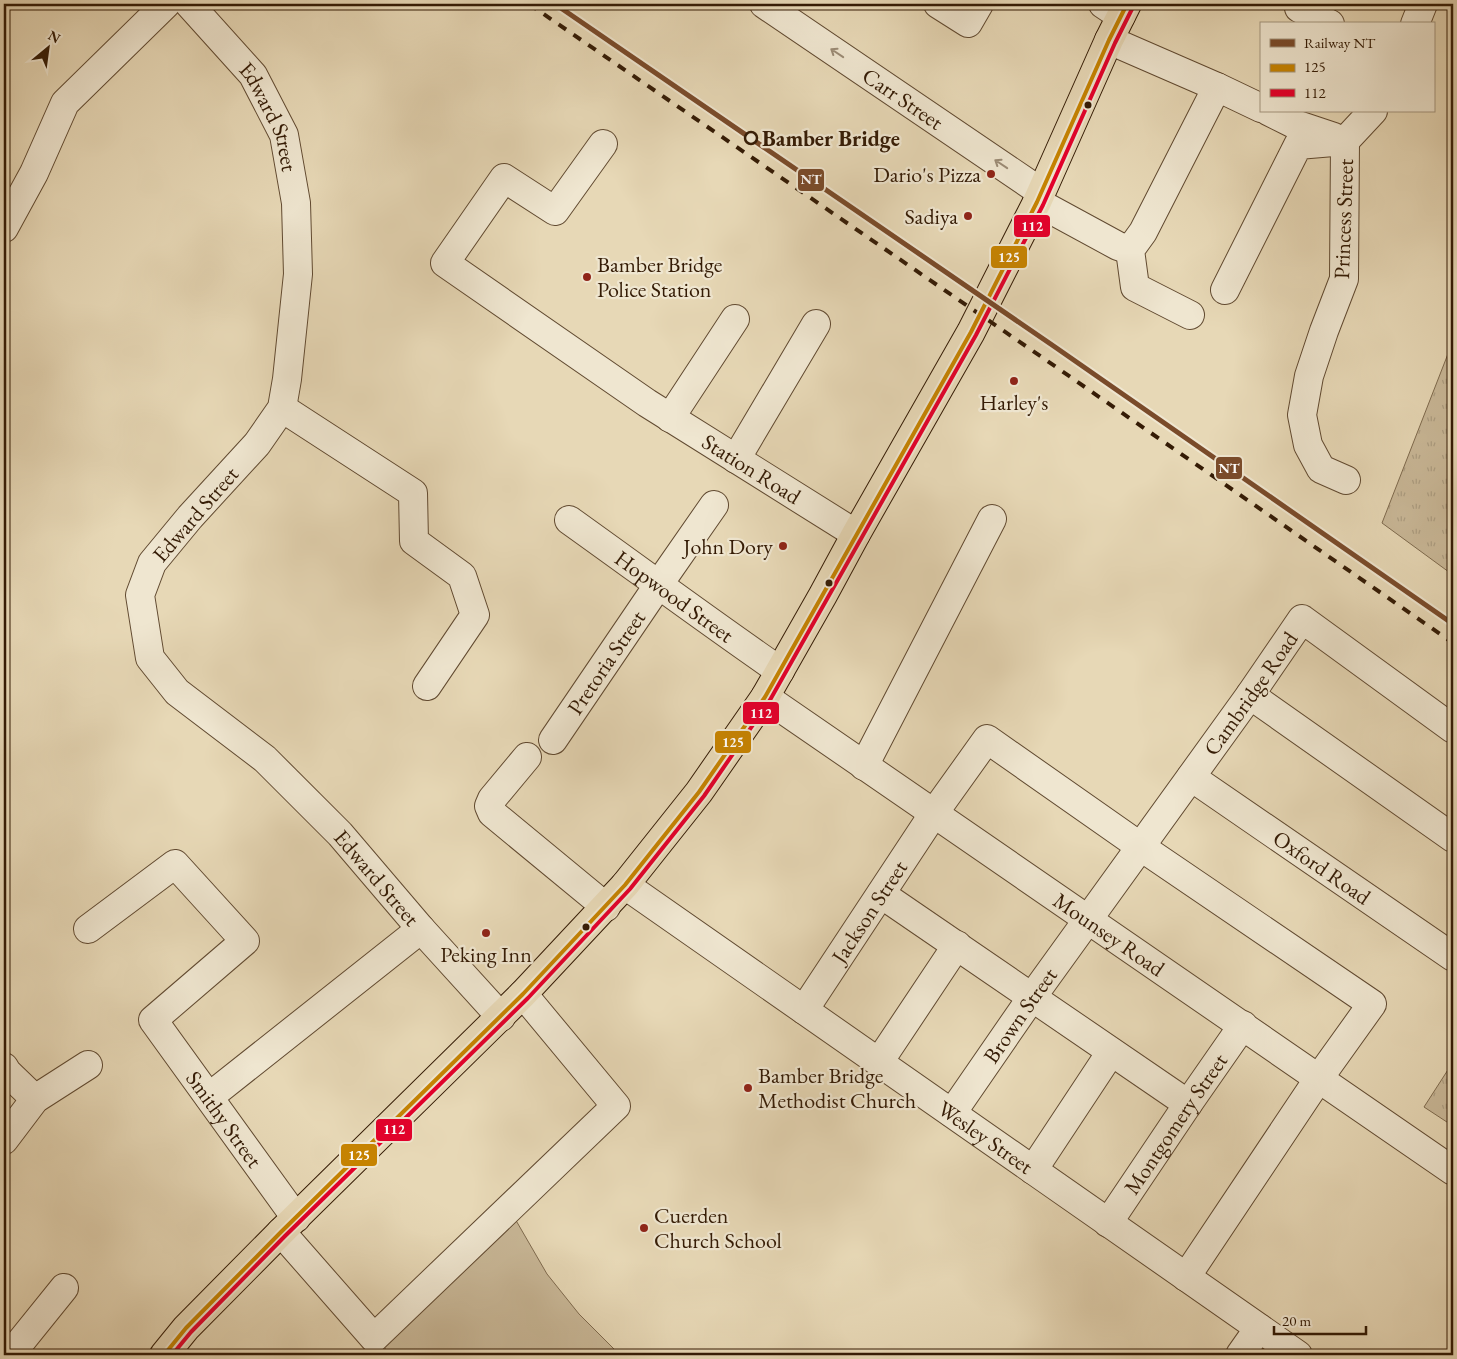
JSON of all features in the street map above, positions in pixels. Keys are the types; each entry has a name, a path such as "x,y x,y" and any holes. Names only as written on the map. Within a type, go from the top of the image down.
{"main road":[{"path":"164,1355 186,1328 523,994 625,885 699,792 765,697 971,332 1039,197 1109,40 1117,8"}],"street":[{"path":"4,228 34,173 65,103 166,4"},
{"name":"Edward Street","path":"189,4 253,75 284,135 296,203 298,274 287,379 282,408 257,444 190,517 152,563 140,595 150,658 177,692 264,759 340,834 421,930 501,1016"},
{"name":"Carr Street","path":"764,4 1039,197 1118,246 1130,250"},
{"path":"938,4 968,23 979,4"},
{"path":"1301,4 1299,8 1326,22"},
{"path":"1416,22 1423,4"},
{"path":"1109,40 1260,108"},
{"path":"1190,316 1135,287 1130,250 1142,232 1217,87"},
{"path":"1270,112 1292,123 1345,141 1372,112"},
{"name":"Princess Street","path":"1225,290 1298,145 1345,141 1344,279 1309,376 1302,415 1308,444 1321,470 1346,480"},
{"name":"Station Road","path":"603,144 555,211 504,178 445,264 647,403 856,534"},
{"path":"670,418 735,319"},
{"path":"736,459 816,324"},
{"path":"282,408 413,493 414,541 462,576 475,614 427,686"},
{"name":"Pretoria Street","path":"553,740 714,505"},
{"path":"864,766 992,519"},
{"name":"Hopwood Street","path":"569,520 780,671"},
{"name":"Cambridge Road","path":"1088,919 1250,695 1302,619 1453,729"},
{"path":"1250,695 1453,838"},
{"name":"Mounsey Road","path":"765,697 1453,1171"},
{"name":"Jackson Street","path":"804,1010 934,813 987,739 1141,847"},
{"path":"526,757 492,799 489,806 492,813 606,906"},
{"name":"Oxford Road","path":"1191,777 1453,957"},
{"path":"1141,847 1372,1004 1319,1078 1186,1277"},
{"name":"Smithy Street","path":"88,929 175,864 245,941 152,1020 209,1097 289,1225 374,1338 616,1106 523,994"},
{"name":"Wesley Street","path":"625,885 1298,1355"},
{"path":"881,894 1188,1104"},
{"name":"Brown Street","path":"952,1113 1088,919"},
{"path":"209,1097 421,930"},
{"path":"879,1062 957,946"},
{"name":"Montgomery Street","path":"1108,1223 1243,1026"},
{"path":"1033,1170 1111,1052"},
{"path":"4,1140 35,1099 88,1065"},
{"path":"4,1067 35,1099"},
{"path":"10,1355 64,1288"},
{"path":"1240,1355 1259,1328"}],"green space":[{"path":"1453,341 1453,575 1382,523"},
{"path":"1453,1062 1453,1126 1424,1107"},
{"path":"514,1217 547,1274 579,1314 620,1355 391,1355 383,1346"}],"railway":[{"path":"529,4 1453,643"}],"rail line":[{"name":"NT","path":"555,4 1055,347 1453,624"}],"transit line":[{"name":"125","path":"164,1355 186,1328 281,1232 523,994 625,885 699,792 765,697 971,332 1037,202 1127,4"},
{"name":"112","path":"172,1355 191,1332 285,1236 528,998 630,889 704,796 770,700 976,335 1043,205 1133,7"}],"place":[{"name":"Bamber Bridge","path":"751,138"},
{"name":"Dario's Pizza","path":"991,174"},
{"name":"Sadiya","path":"968,216"},
{"name":"Bamber Bridge Police Station","path":"587,277"},
{"name":"Harley's","path":"1014,381"},
{"name":"John Dory","path":"783,546"},
{"name":"Peking Inn","path":"486,933"},
{"name":"Bamber Bridge Methodist Church","path":"748,1088"},
{"name":"Cuerden Church School","path":"644,1228"}]}
